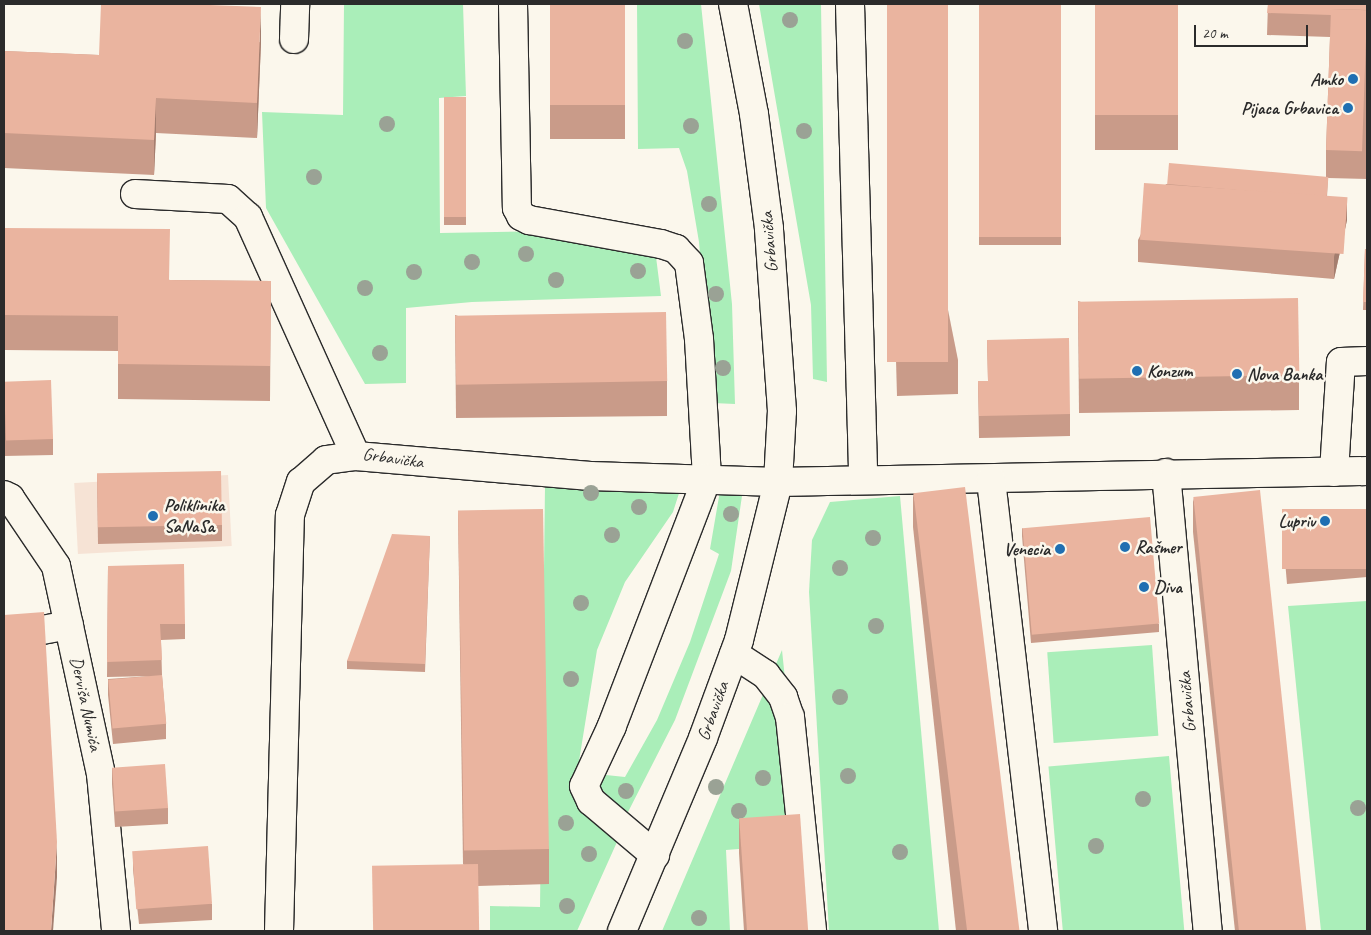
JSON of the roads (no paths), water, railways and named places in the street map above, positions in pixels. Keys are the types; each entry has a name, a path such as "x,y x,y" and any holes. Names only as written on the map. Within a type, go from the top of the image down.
{"street":[{"path":"294,39 295,4"},
{"path":"513,4 517,208 521,216 529,220 661,244 676,249 689,263 699,339 707,478 612,726 584,786 590,801 655,855"},
{"name":"Grbavička","path":"622,931 655,855 734,654 778,482 782,411 769,228 754,114 733,4"},
{"path":"850,4 863,480"},
{"name":"Grbavička","path":"135,194 228,199 248,217 356,456 590,476 707,478 778,482 991,480 1166,473 1367,471"},
{"path":"1334,472 1341,362 1367,361"},
{"path":"279,931 290,515 301,482 326,460 356,456"},
{"name":"Grbavička","path":"1166,473 1208,931"},
{"path":"991,480 1043,931"},
{"name":"Derviša Numića","path":"4,495 10,498 56,566 101,774 116,931"},
{"path":"4,637 69,625"},
{"path":"734,654 766,674 782,698 790,717 812,931"}],"place":[{"name":"Amko","path":"1353,79"},
{"name":"Pijaca Grbavica","path":"1348,108"},
{"name":"Konzum","path":"1137,371"},
{"name":"Nova Banka","path":"1237,374"},
{"name":"Poliklinika SaNaSa","path":"153,516"},
{"name":"Lupriv","path":"1325,521"},
{"name":"Rašmer","path":"1125,547"},
{"name":"Venecia","path":"1060,549"},
{"name":"Diva","path":"1144,587"}]}
